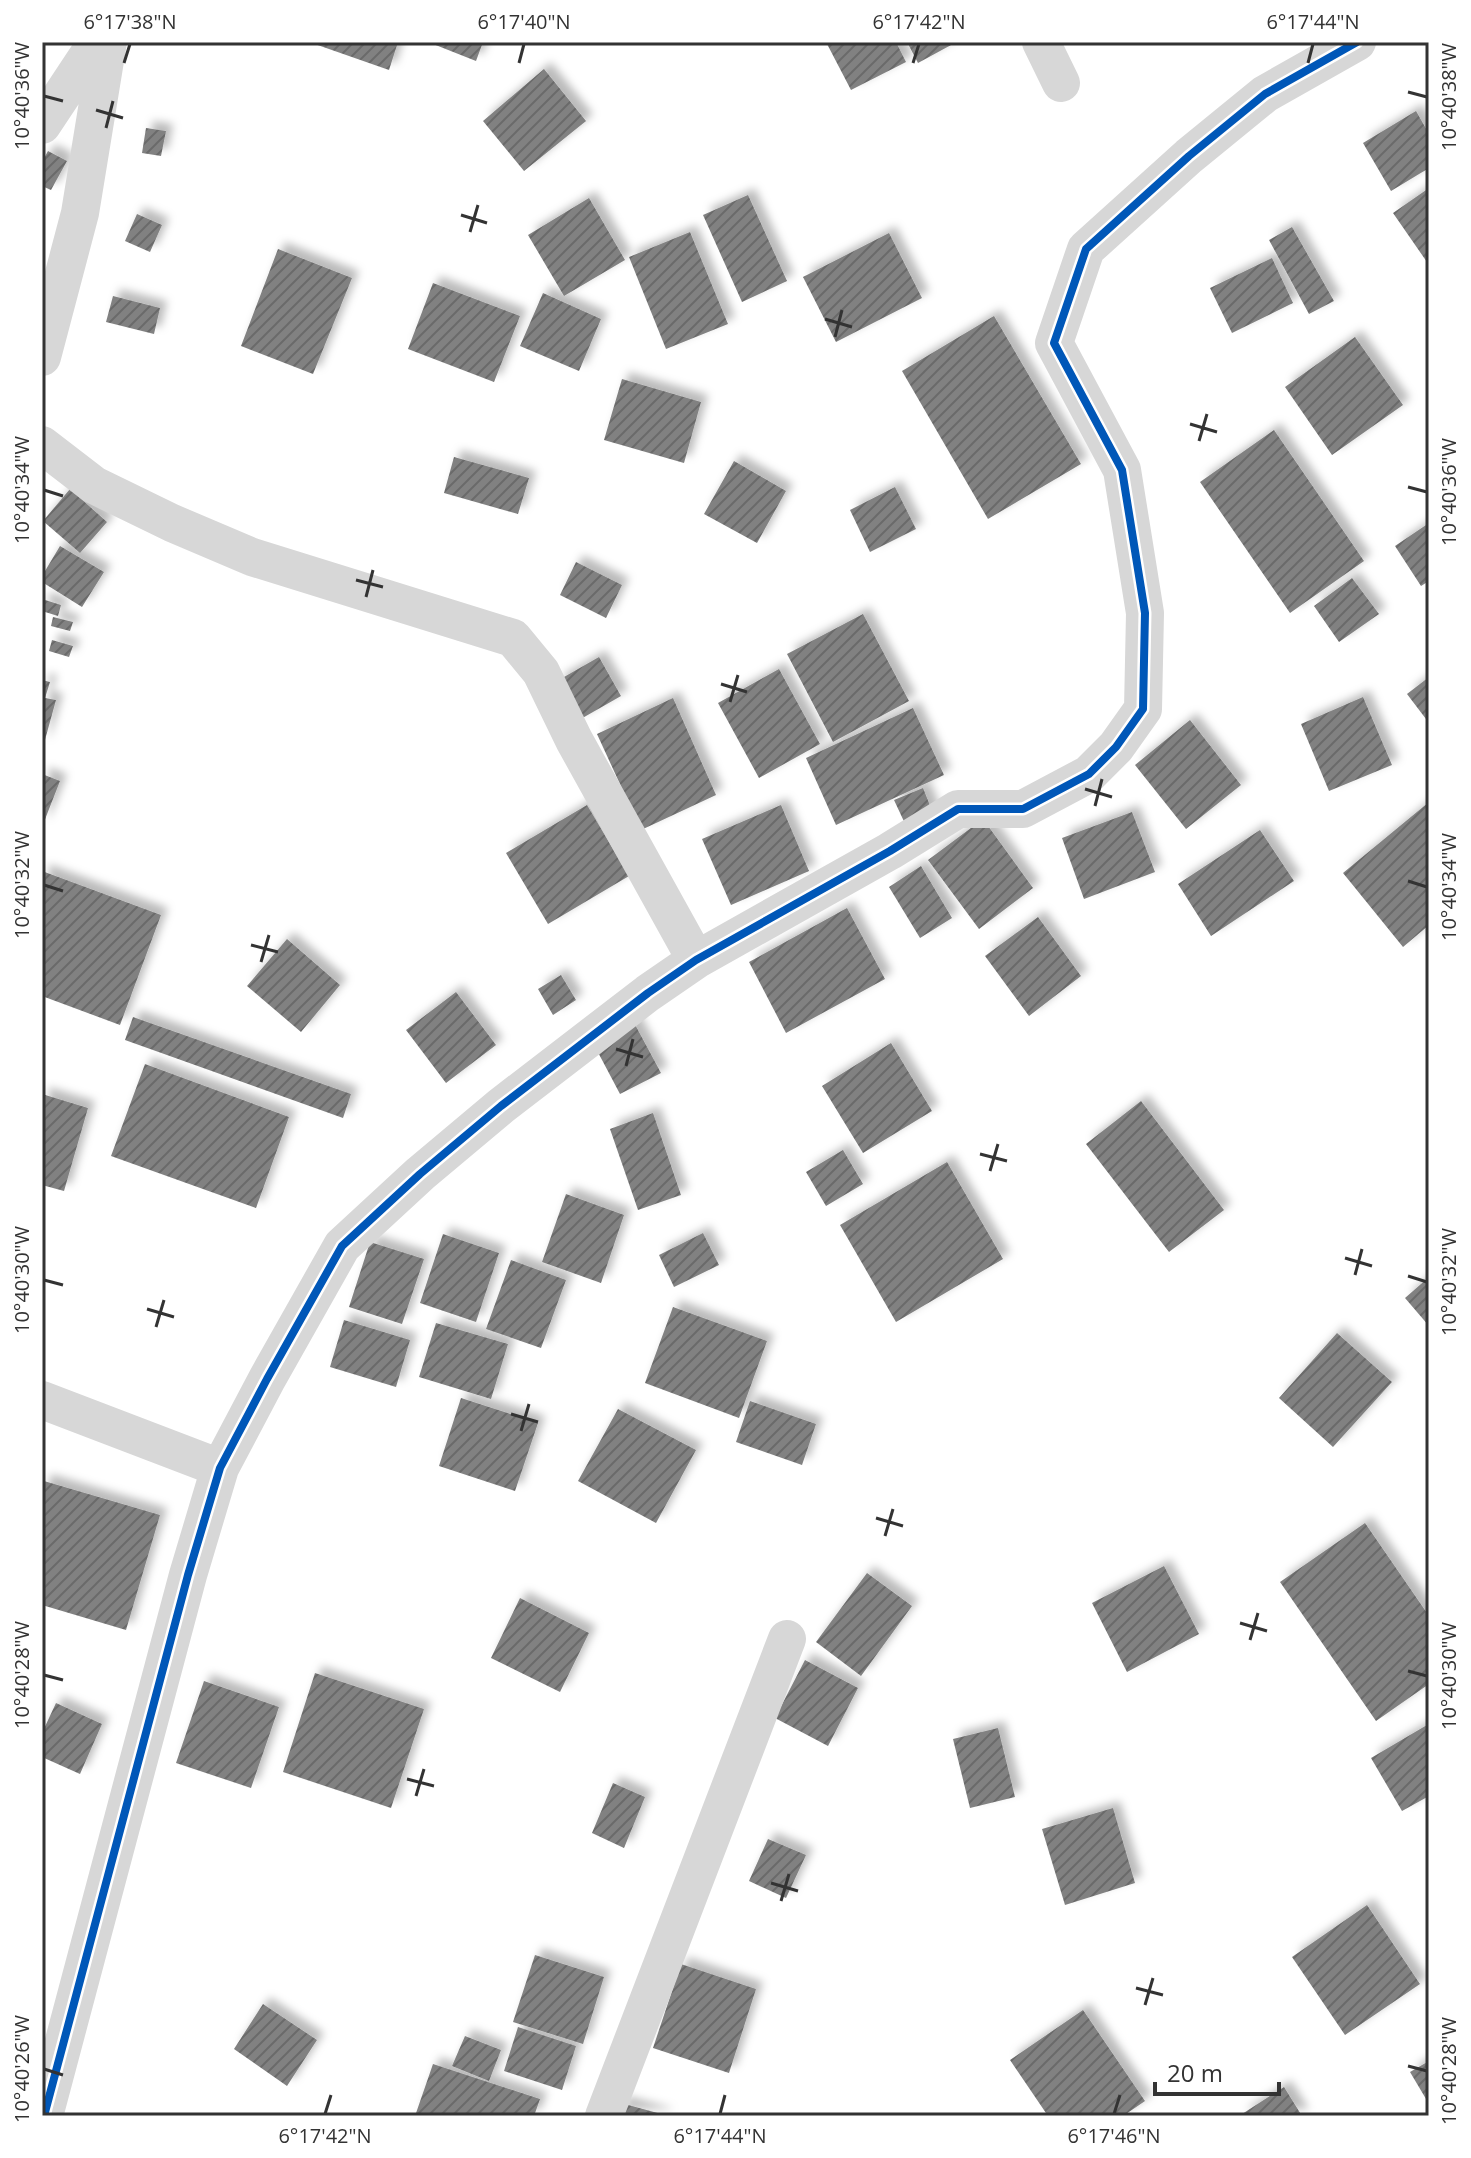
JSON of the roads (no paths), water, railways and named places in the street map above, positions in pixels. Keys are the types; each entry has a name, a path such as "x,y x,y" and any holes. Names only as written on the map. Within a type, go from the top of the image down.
{"street":[{"path":"42,125 97,42"},
{"path":"42,357 80,213 108,42"},
{"path":"1041,42 1061,83"},
{"path":"44,2116 188,1575 220,1468 342,1246 420,1174 501,1106 696,960 890,851 958,809 1023,809 1089,774 1116,747 1143,709 1145,613 1122,470 1054,343 1081,262 1086,249 1189,156 1265,94 1357,42"},
{"path":"42,445 94,485 252,557 513,638 541,672 574,740 696,960"},
{"path":"42,1400 220,1468"},
{"path":"604,2116 787,1639"}]}
